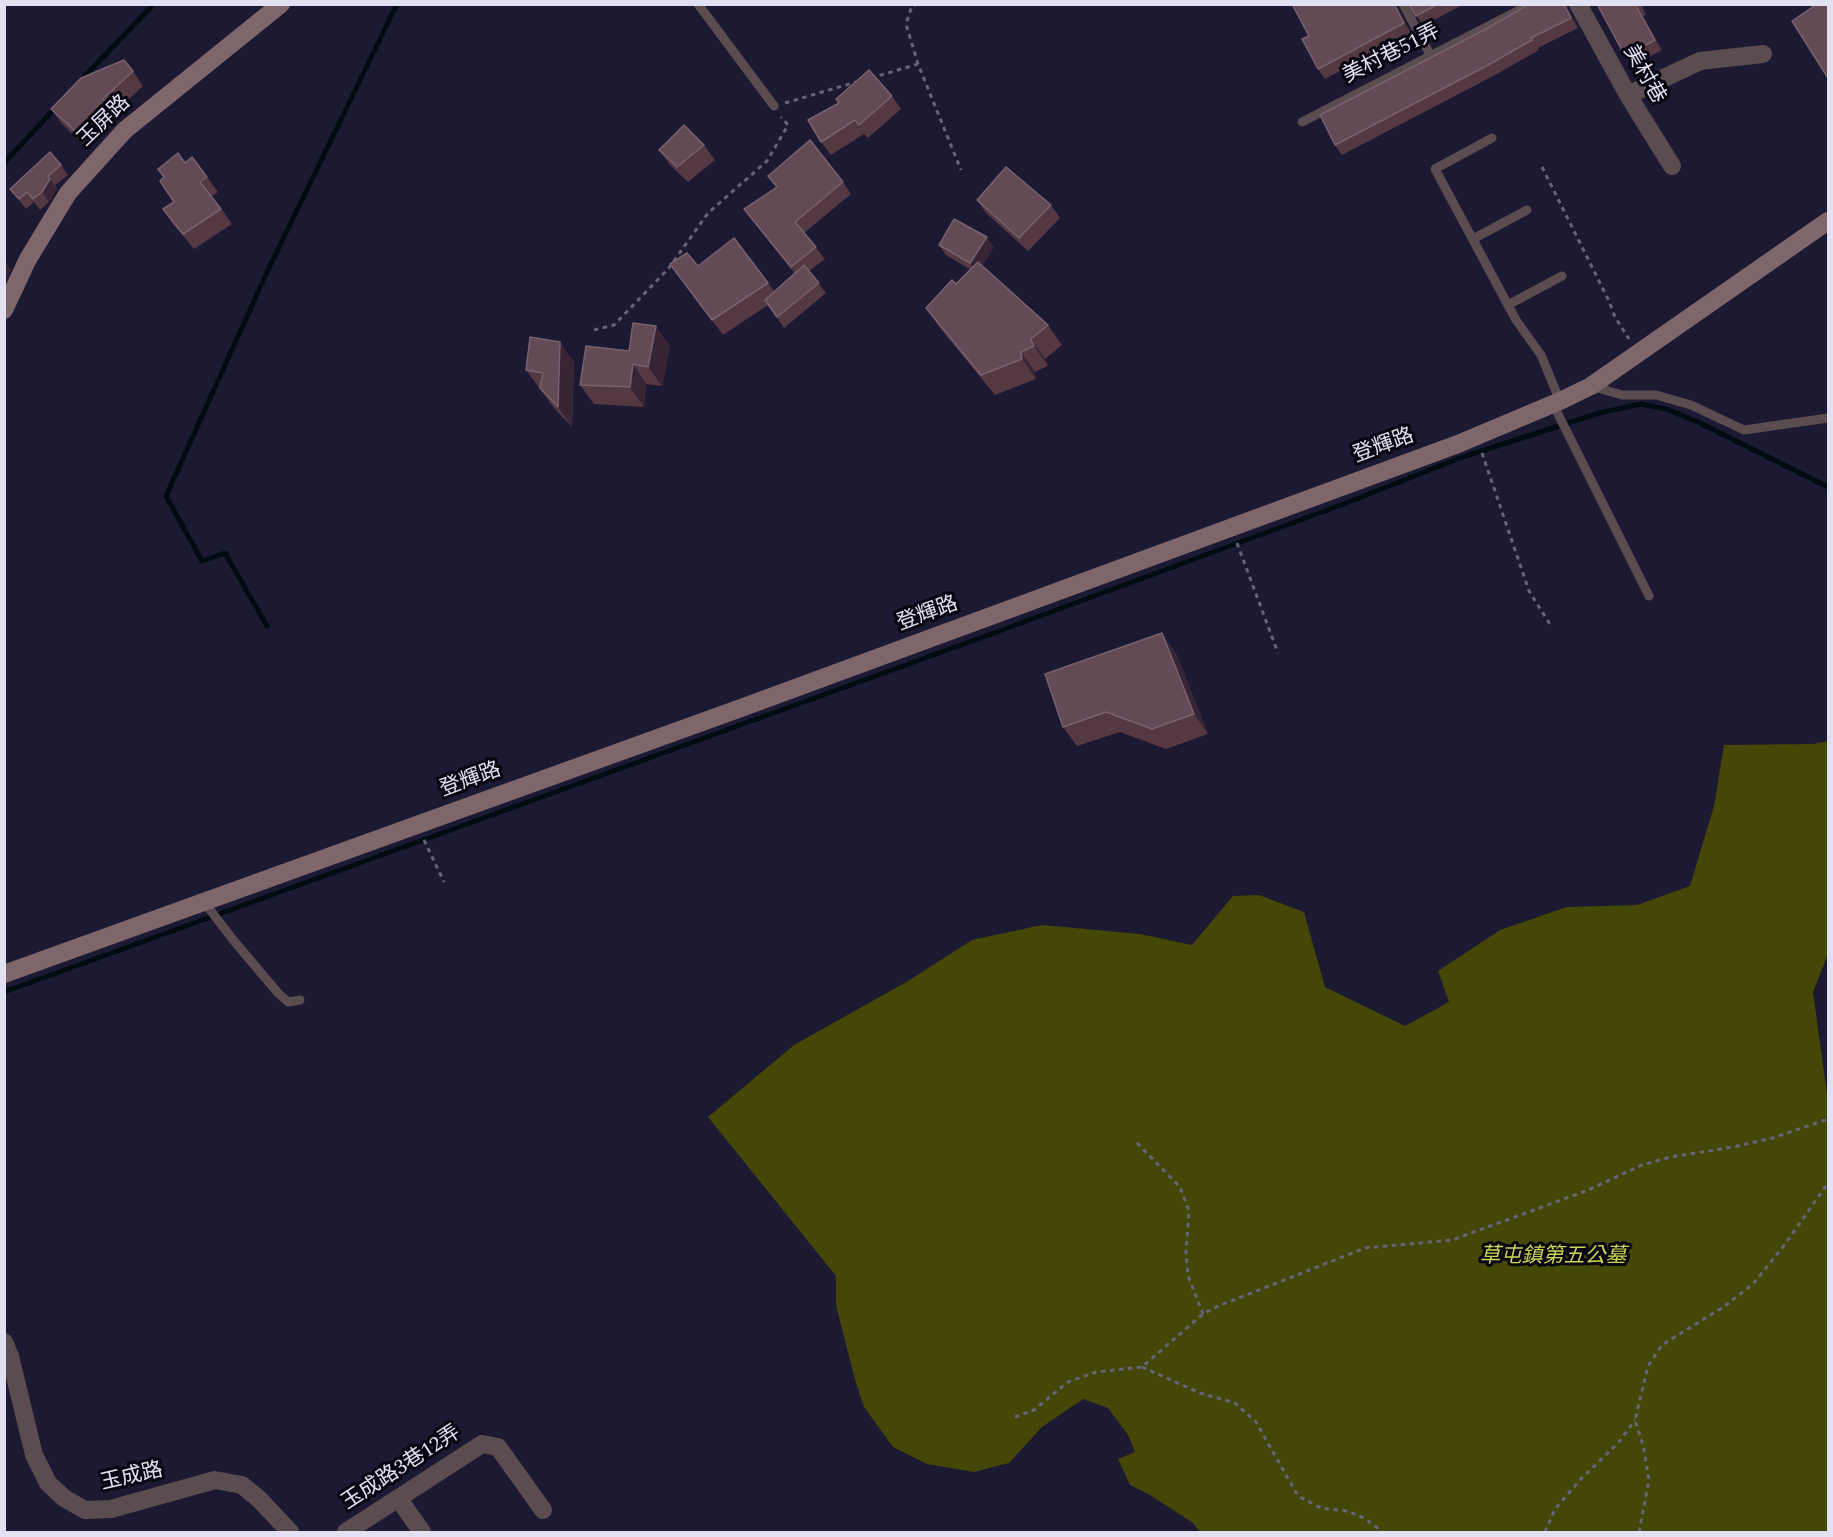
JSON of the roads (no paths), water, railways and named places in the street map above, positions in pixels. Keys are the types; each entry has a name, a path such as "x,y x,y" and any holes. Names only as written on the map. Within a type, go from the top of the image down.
{"street":[{"name":"玉屏路","path":"4,310 28,260 68,193 124,130 281,4"},
{"name":"美村巷","path":"1578,4 1628,95 1672,166"},
{"path":"1628,95 1700,61 1763,54"},
{"name":"登輝路","path":"4,974 1476,437 1591,386 1828,221"},
{"name":"玉成路","path":"4,1342 10,1356 34,1455 48,1483 64,1498 85,1510 111,1509 215,1480 242,1485 259,1498 290,1533"},
{"name":"玉成路3巷12弄","path":"346,1533 482,1444 498,1447 543,1510"},
{"path":"398,1498 422,1533"}],"lane":[{"path":"698,4 774,106"},
{"path":"1403,4 1431,56"},
{"name":"美村巷51弄","path":"1302,122 1531,4"},
{"path":"1492,138 1435,169 1508,305 1541,356 1557,403 1649,596"},
{"path":"1473,239 1527,210"},
{"path":"1508,305 1562,276"},
{"path":"1591,386 1622,395 1656,395 1691,405 1744,430 1828,418"},
{"path":"204,902 278,993 288,1002 300,1000"}],"waterway":[{"path":"81,80 154,4"},
{"path":"267,626 225,553 202,561 166,496 268,270 397,4"},
{"path":"4,163 56,107"},
{"path":"4,992 994,633 1341,505 1460,458 1599,413 1641,404 1666,409 1698,422 1828,487"}],"park label":[{"name":"草屯鎮第五公墓","path":"1553,1258"}]}
